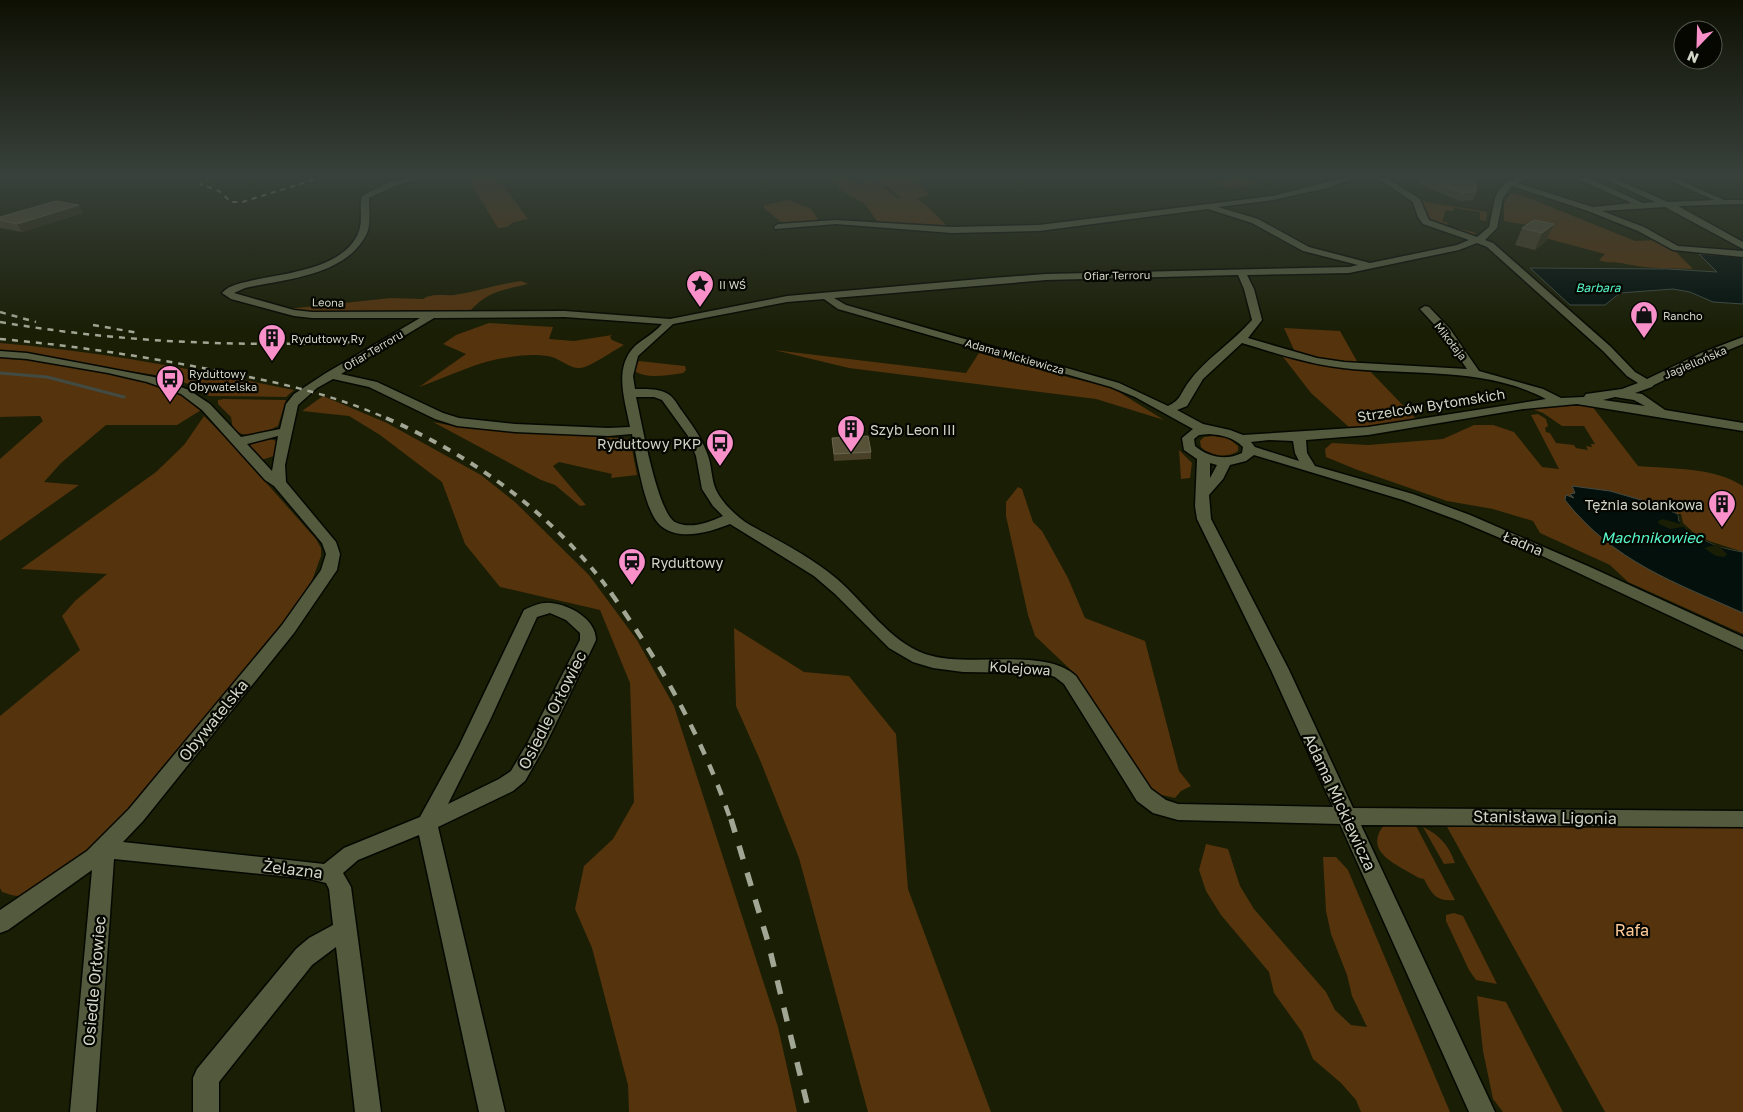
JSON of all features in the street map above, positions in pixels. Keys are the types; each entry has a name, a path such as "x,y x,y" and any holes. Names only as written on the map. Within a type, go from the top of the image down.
{"street":[{"name":"Leona","path":"362,229 356,243 333,262 313,271 246,285 227,293 234,297 302,314 432,315"},
{"path":"925,229 1021,229"},
{"path":"1269,229 1306,249 1356,261 1370,267"},
{"path":"1446,229 1479,240 1496,250 1606,349 1631,374 1648,385 1645,404"},
{"path":"1479,240 1492,229"},
{"path":"1638,229 1676,248 1743,254"},
{"path":"1712,229 1743,246"},
{"name":"Ofiar Terroru","path":"330,375 432,315 565,314 670,322 762,303 826,295 1033,278 1333,271 1370,267 1444,251 1479,240"},
{"path":"1166,411 1183,403 1187,391 1194,381 1241,339 1257,320 1249,289 1241,273"},
{"path":"843,294 848,304 860,313"},
{"name":"Adama Mickiewicza","path":"826,295 837,305 860,313 1116,385 1208,430"},
{"name":"Mikołaja","path":"1425,309 1446,331 1475,373"},
{"name":"Ofiar Terroru","path":"670,322 666,328 643,344 632,356 628,366 630,393 658,513 664,521 678,528 697,529 715,525 731,518"},
{"path":"1241,339 1316,361 1475,373 1539,392 1558,401"},
{"name":"Jagiellońska","path":"1577,400 1606,396 1610,393 1623,393 1648,385 1658,377 1743,340"},
{"name":"Obywatelska","path":"0,354 27,356 108,370 169,385 185,392 206,407 270,477 279,483 329,542 333,554 328,570 288,629 136,815 104,849 1,920"},
{"path":"279,483 278,465 292,404 296,399 330,375"},
{"name":"Ofiar Terroru","path":"330,375 373,384 439,416 457,422 515,428 599,431 638,430"},
{"name":"Kolejowa","path":"630,393 656,393 666,397 694,436 702,456 709,489 731,518 809,565 832,582 894,642 917,657 948,664 1043,667 1055,669 1064,674 1070,680 1144,795 1160,807 1178,812 1346,816"},
{"path":"1623,393 1667,414 1743,427"},
{"path":"1606,396 1617,405"},
{"path":"1577,400 1617,405 1633,410 1645,404"},
{"name":"Strzelców Bytomskich","path":"1204,457 1225,461 1246,448 1295,437 1368,431 1558,401 1577,400"},
{"name":"Adama Mickiewicza","path":"1166,411 1190,435 1187,441 1189,447 1204,457 1202,506 1204,519 1280,670 1482,1112"},
{"path":"1190,435 1208,430 1224,431 1246,448"},
{"path":"237,442 286,431"},
{"path":"1295,437 1302,457 1302,466"},
{"name":"Ładna","path":"1246,448 1302,466 1396,492 1473,521 1743,644"},
{"path":"1204,493 1216,479 1225,461"},
{"name":"Osiedle Orłowiec","path":"328,873 351,854 427,823 506,785 518,776 536,746 588,640 588,633 578,621 564,612 550,608 540,609 530,614 454,777 427,823"},
{"name":"Stanisława Ligonia","path":"1346,816 1743,819"},
{"path":"427,823 492,1112"},
{"name":"Żelazna","path":"104,849 328,873 333,876 340,887 368,1112"},
{"name":"Osiedle Orłowiec","path":"83,1112 104,849"},
{"path":"206,1112 206,1078 304,957 317,946 345,930"}],"green space":[{"path":"1452,229 1477,233 1473,235"},
{"path":"1538,229 1605,229 1635,241 1655,240 1675,251 1693,269 1651,268 1602,261 1599,260 1605,254 1534,235"},
{"path":"521,281 528,284 490,295 471,310 399,310 397,313 302,313 286,309 391,298 423,299 434,295 462,294"},
{"path":"489,323 553,327 549,339 574,341 612,335 610,337 612,340 624,345 585,367 573,367 547,356 515,356 475,365 419,387 466,354 443,344 456,335"},
{"path":"1284,328 1340,331 1358,363 1327,361 1295,352"},
{"path":"0,343 111,356 184,368 294,390 286,397 210,396 203,394 194,386 168,377 0,351"},
{"path":"774,350 966,373 979,353 1111,387 1164,420 1096,399 849,368"},
{"path":"1280,353 1367,368 1417,420 1350,428 1311,393"},
{"path":"0,354 27,356 169,385 206,407 177,425 106,425 61,463 44,482 79,485 0,541 0,459 43,421 40,416 0,417"},
{"path":"639,361 685,366 686,370 683,373 670,375 644,375 633,370"},
{"path":"323,396 387,423 481,475 515,502 589,575 637,640 674,706 778,1027 797,1112 629,1112 628,1085 592,948 575,909 584,866 613,839 634,802 630,683 600,610 500,587 465,544 442,482 380,435 349,416 302,411"},
{"path":"218,400 286,400 278,426 261,433 249,435 233,429 231,417 218,404"},
{"path":"1556,406 1592,406 1638,466 1706,472 1719,475 1743,486 1743,634 1628,582 1610,565 1540,533 1533,521 1493,509 1447,501 1326,457 1325,449 1332,443 1368,445 1443,439 1474,425 1493,425 1514,432 1542,467 1559,469 1531,415 1538,414 1546,419 1548,426 1545,428 1546,432 1550,433 1556,443 1574,445 1576,448 1588,450 1586,446 1592,447 1591,444 1595,444 1584,426 1562,426 1543,413 1532,409"},
{"path":"204,416 231,443 316,539 321,548 321,556 310,586 238,684 104,838 75,862 36,888 17,896 2,892 0,888 0,716 80,650 62,616 75,601 107,574 21,569 156,472 184,445"},
{"path":"433,422 453,426 630,439 637,475 611,478 612,474 559,462 553,466 586,505 580,506 555,485 541,480"},
{"path":"1204,437 1228,438 1238,446 1238,451 1224,456 1209,453 1201,447 1200,441"},
{"path":"266,438 277,441 274,456 261,460 250,446 252,443"},
{"path":"1179,450 1192,463 1190,478 1181,479"},
{"path":"1018,487 1022,489 1033,522 1042,531 1068,578 1085,618 1145,641 1179,771 1191,786 1181,791 1175,798 1153,793 1108,722 1073,672 1035,636 1028,615 1006,516 1006,502"},
{"path":"734,628 804,672 849,676 896,734 908,889 991,1112 868,1112 799,858 736,706"},
{"name":"Rafa","path":"1441,816 1743,819 1743,1112 1605,1112"},
{"path":"1414,822 1455,900 1439,898 1433,893 1424,879 1393,863 1380,851 1377,843 1378,835 1384,825"},
{"path":"1423,827 1443,842 1450,851 1455,863 1444,864"},
{"path":"1206,844 1228,849 1240,886 1254,909 1326,992 1335,1010 1351,1025 1367,1027 1352,996 1347,975 1331,934 1326,911 1323,857 1336,857 1348,870 1450,1112 1361,1112 1356,1100 1341,1083 1313,1059 1302,1032 1274,993 1269,972 1221,915 1206,891 1199,870"},
{"path":"1454,913 1463,916 1497,984 1476,980 1469,970 1446,921 1446,915"},
{"path":"1477,996 1506,1002 1563,1112 1503,1112 1493,1099 1483,1051"}],"water":[{"name":"Barbara","path":"1699,254 1743,257 1743,304 1713,302 1690,292 1673,289 1620,293 1605,305 1570,305 1530,268 1668,269 1717,272"},
{"name":"Machnikowiec","path":"1572,486 1610,491 1648,502 1678,514 1679,521 1708,542 1723,548 1743,552 1743,613 1669,580 1625,555 1584,521 1565,500 1566,495 1574,498 1570,494 1575,493"}],"pier":[{"path":"1678,514 1681,514 1683,523 1693,532 1709,541 1743,552 1720,547 1727,554 1724,557 1716,556 1704,548 1715,545 1692,534 1683,527 1670,529 1659,524 1658,521 1663,519 1680,524"}],"building":[{"path":"1526,229 1547,229 1542,233"},
{"path":"868,436 871,452 834,454 832,438"}],"waterway":[{"path":"0,373 47,377 124,397"}],"railway":[{"path":"0,312 36,322"},
{"path":"0,322 88,334 176,341 264,344 353,342"},
{"path":"93,325 139,333"},
{"path":"0,339 127,355 250,377 320,394 388,419"},
{"path":"386,418 451,451 511,491 565,539 612,594"},
{"path":"611,593 664,674 679,702 694,731 731,821"},
{"path":"731,819 768,942 809,1112"}],"place":[{"name":"II WŚ","path":"700,308"},
{"name":"Rancho","path":"1644,339"},
{"name":"Rydułtowy Ry","path":"272,362"},
{"name":"Rydułtowy Obywatelska","path":"170,403"},
{"name":"Szyb Leon III","path":"851,453"},
{"name":"Rydułtowy PKP","path":"720,467"},
{"name":"Tężnia solankowa","path":"1722,528"},
{"name":"Rydułtowy","path":"632,586"}]}
